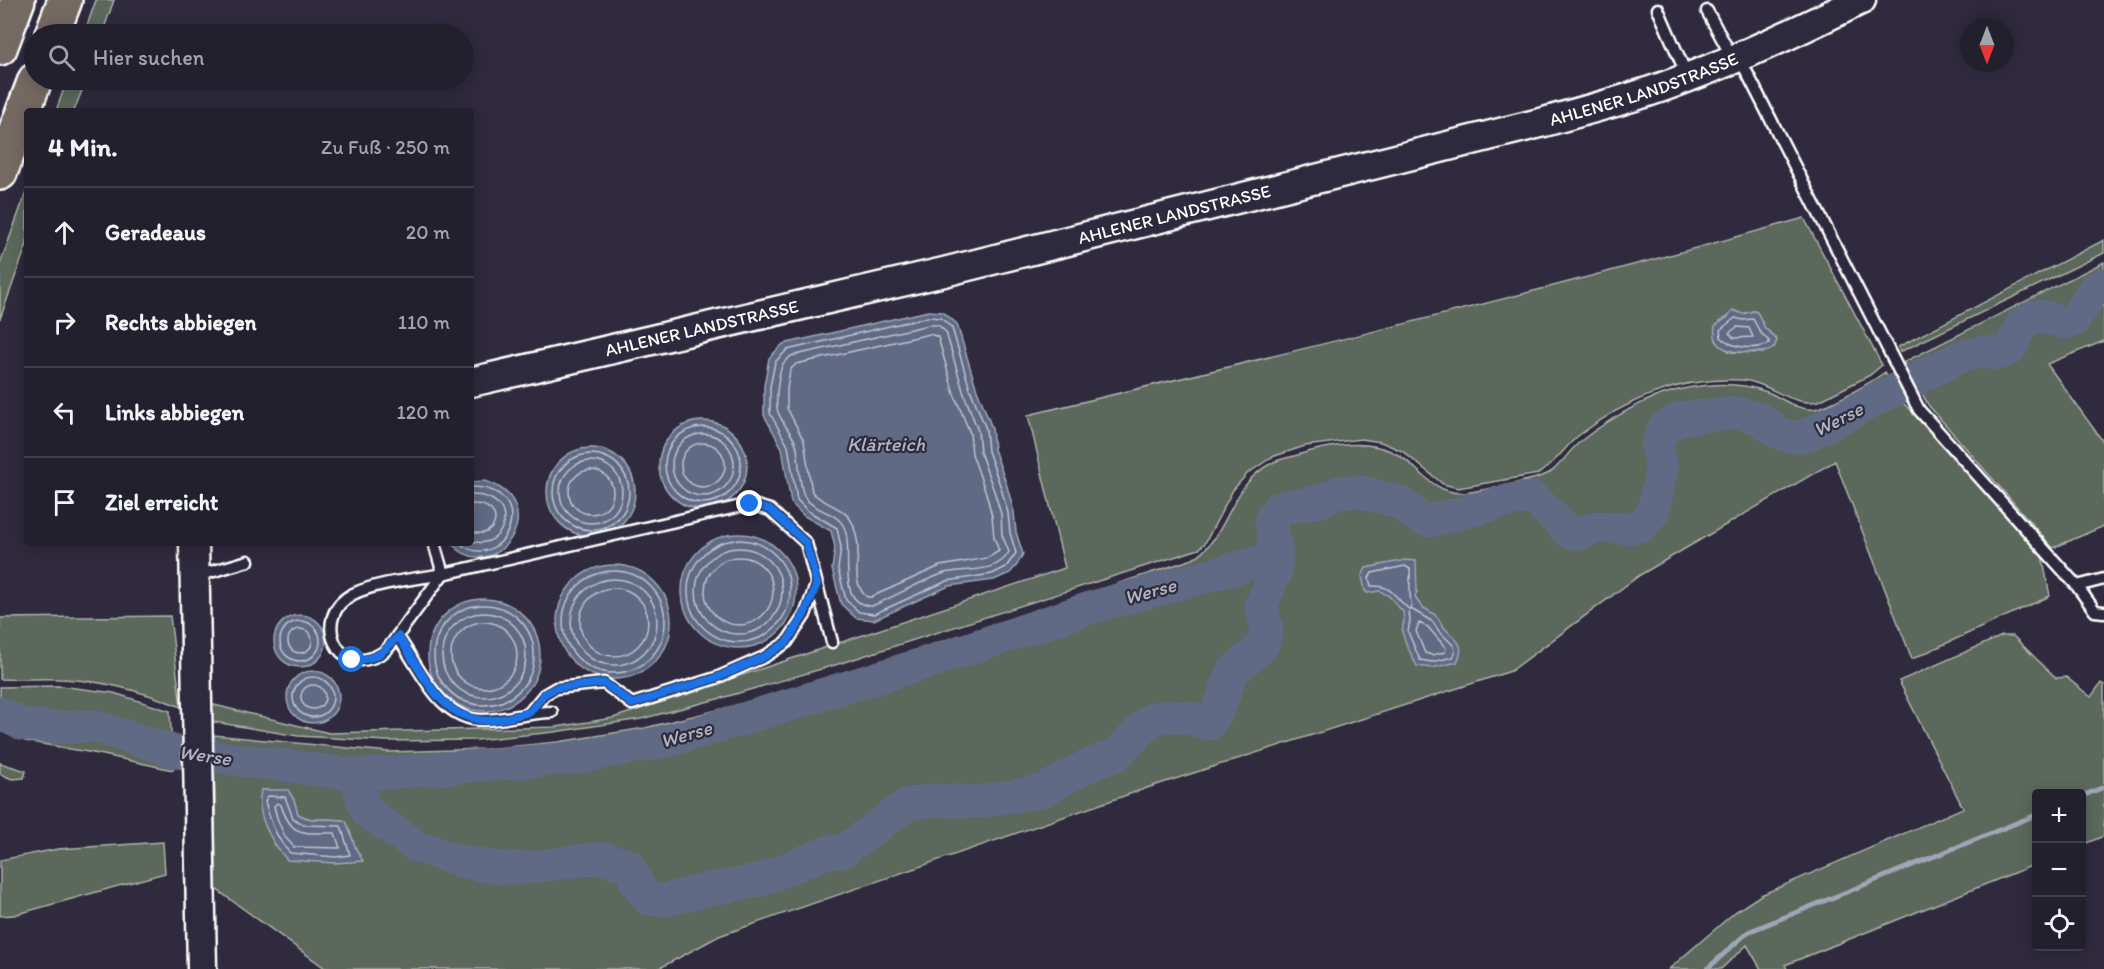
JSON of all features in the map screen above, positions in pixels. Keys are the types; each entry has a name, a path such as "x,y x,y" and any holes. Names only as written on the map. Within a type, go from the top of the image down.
{"highway":[{"path":"0,48 18,0"},
{"path":"56,24 65,0"},
{"path":"24,108 31,90"},
{"path":"0,173 24,109"}],"street":[{"name":"AHLENER LANDSTRASSE","path":"474,381 1114,230 1544,122 1632,97 1688,78 1861,0"},
{"path":"194,546 202,969"}],"lane":[{"path":"1658,9 1688,78"},
{"path":"1707,11 1736,58 1919,410 2078,586 2095,612 2104,612"},
{"path":"443,574 383,653 367,660 352,660 340,652 332,638 332,622 336,606 353,594 750,504 770,510 806,543 832,642"},
{"path":"435,546 443,574"},
{"path":"194,577 248,561"},
{"path":"2078,586 2104,579"},
{"path":"530,712 544,694 556,688 604,683 632,704 716,678 764,657 787,642 804,615 817,584"},
{"path":"398,636 432,690 455,711 480,720 498,719 530,712 552,712"}],"green space":[{"path":"96,0 114,0 106,24 88,24"},
{"path":"63,90 82,90 75,108 57,108"},
{"path":"24,198 24,252 0,319 0,264"},
{"path":"1804,218 1882,365 1870,375 1819,401 1799,401 1750,381 1740,380 1696,382 1654,393 1596,423 1578,436 1538,474 1458,488 1443,484 1402,451 1381,442 1361,439 1305,446 1272,457 1247,474 1233,490 1205,543 1199,549 835,665 641,719 554,732 476,740 386,741 298,736 208,721 210,704 329,733 556,727 613,718 1065,568 1028,415 1417,321","holes":["1754,311 1765,328 1777,340 1763,353 1730,352 1716,341 1720,321"]},
{"path":"2104,240 2104,253 1900,352 1898,347"},
{"path":"2104,262 2104,341 2047,364 2104,443 2104,526 2053,548 1929,406 1904,362"},
{"path":"1885,372 1903,403 2042,555 2050,596 1912,659 1835,461 1640,575 1511,671 1150,787 719,936 658,969 325,968 216,889 214,735 389,752 485,749 558,742 645,728 729,707 839,675 1193,559 1206,549 1215,537 1246,484 1258,472 1283,459 1333,446 1375,446 1400,456 1443,489 1451,492 1469,492 1520,482 1549,473 1577,445 1599,428 1632,408 1664,394 1702,386 1742,386 1767,392 1801,408 1813,409 1839,399","holes":["261,790 288,791 294,800 298,814 310,819 346,821 356,849 274,845"]},
{"path":"170,616 181,707 137,691 107,684 76,680 0,679 0,618"},
{"path":"2002,636 2013,636 2056,678 2066,677 2091,697 2101,683 2104,685 2104,836 2086,843 2086,789 2032,789 2032,866 1785,965 1787,969 1761,969 1747,945 1721,969 1669,969 1735,912 1761,895 1963,808 1899,681"},
{"path":"60,686 114,693 170,711 173,770 25,741 0,731 0,687"},
{"path":"0,763 26,771 24,778 12,779 0,774"},
{"path":"163,842 165,873 14,915 0,916 0,860 58,849"}],"water":[{"path":"1733,310 1743,314 1757,312 1765,328 1777,340 1774,348 1763,352 1744,352 1730,351 1720,345 1716,340 1715,326 1728,317"},
{"name":"Klärteich","path":"928,311 943,312 957,324 976,387 992,428 994,449 1007,486 1023,554 1010,573 994,580 949,586 874,620 856,618 841,604 832,569 835,547 831,531 804,516 791,503 782,448 764,415 764,386 769,358 783,344"},
{"path":"694,421 712,421 728,428 740,440 747,456 747,474 740,490 728,502 712,509 694,509 678,502 666,490 659,474 659,456 666,440 678,428"},
{"path":"591,448 616,455 628,467 635,492 628,517 616,529 591,536 566,529 554,517 547,492 554,467 566,455"},
{"path":"485,481 506,492 516,507 517,523 511,539 499,551 484,557 468,555 455,546 474,546 474,482"},
{"path":"739,534 761,539 779,551 791,569 796,591 791,613 779,631 761,643 739,648 717,643 699,631 687,613 682,591 687,569 699,551 717,539"},
{"path":"1405,560 1416,561 1417,592 1415,596 1417,601 1438,618 1458,642 1461,650 1457,662 1432,668 1417,666 1402,632 1403,612 1389,596 1380,591 1367,593 1365,591 1362,576 1366,568"},
{"path":"614,565 636,569 654,582 667,600 671,622 667,644 654,662 636,675 614,679 592,675 574,662 561,644 557,622 561,600 574,582 592,569"},
{"path":"484,599 505,603 524,615 536,634 540,655 536,676 524,695 505,707 484,711 463,707 444,695 432,676 428,655 432,634 444,615 463,603"},
{"path":"300,615 310,617 318,623 324,631 326,641 324,651 318,659 310,665 300,667 290,665 282,659 276,651 274,641 276,631 282,623 290,617"},
{"path":"313,671 323,673 331,679 337,687 339,697 337,707 331,715 323,721 313,723 303,721 295,715 289,707 287,697 289,687 295,679 303,673"},
{"path":"261,790 288,790 298,814 304,817 346,821 363,861 335,863 287,860 275,845 262,819"}],"waterway":[{"name":"Werse","path":"0,713 21,724 54,728 94,726 176,752 358,775 574,758 664,742 932,661 1093,607 1277,557 1271,520 1278,508 1321,501 1339,492 1362,492 1398,502 1421,519 1429,521 1515,499 1534,498 1569,532 1579,534 1596,527 1627,528 1643,525 1653,512 1662,467 1657,446 1663,429 1682,418 1737,413 1758,418 1779,433 1792,437 1805,436 1961,356 1981,352 1997,354 2010,349 2021,326 2030,318 2041,316 2065,323 2074,320 2094,289 2104,284"},
{"path":"358,775 362,800 368,813 416,846 463,862 498,868 524,868 600,858 628,865 639,887 649,899 665,900 758,881 830,851 842,852 908,804 935,800 978,802 1043,791 1085,767 1116,755 1152,719 1166,716 1189,718 1209,724 1216,715 1232,673 1263,645 1267,628 1261,605 1275,574 1277,557"},
{"path":"2086,794 2104,787"},
{"path":"1707,969 1748,932 2032,817"}],"route":[{"path":"352,660 367,660 383,653 398,636 426,682 440,699 455,711 480,720 498,719 530,712 544,694 556,688 604,683 632,704 716,678 764,657 787,642 804,615 817,584 806,543 788,524 770,510 750,504"}]}
